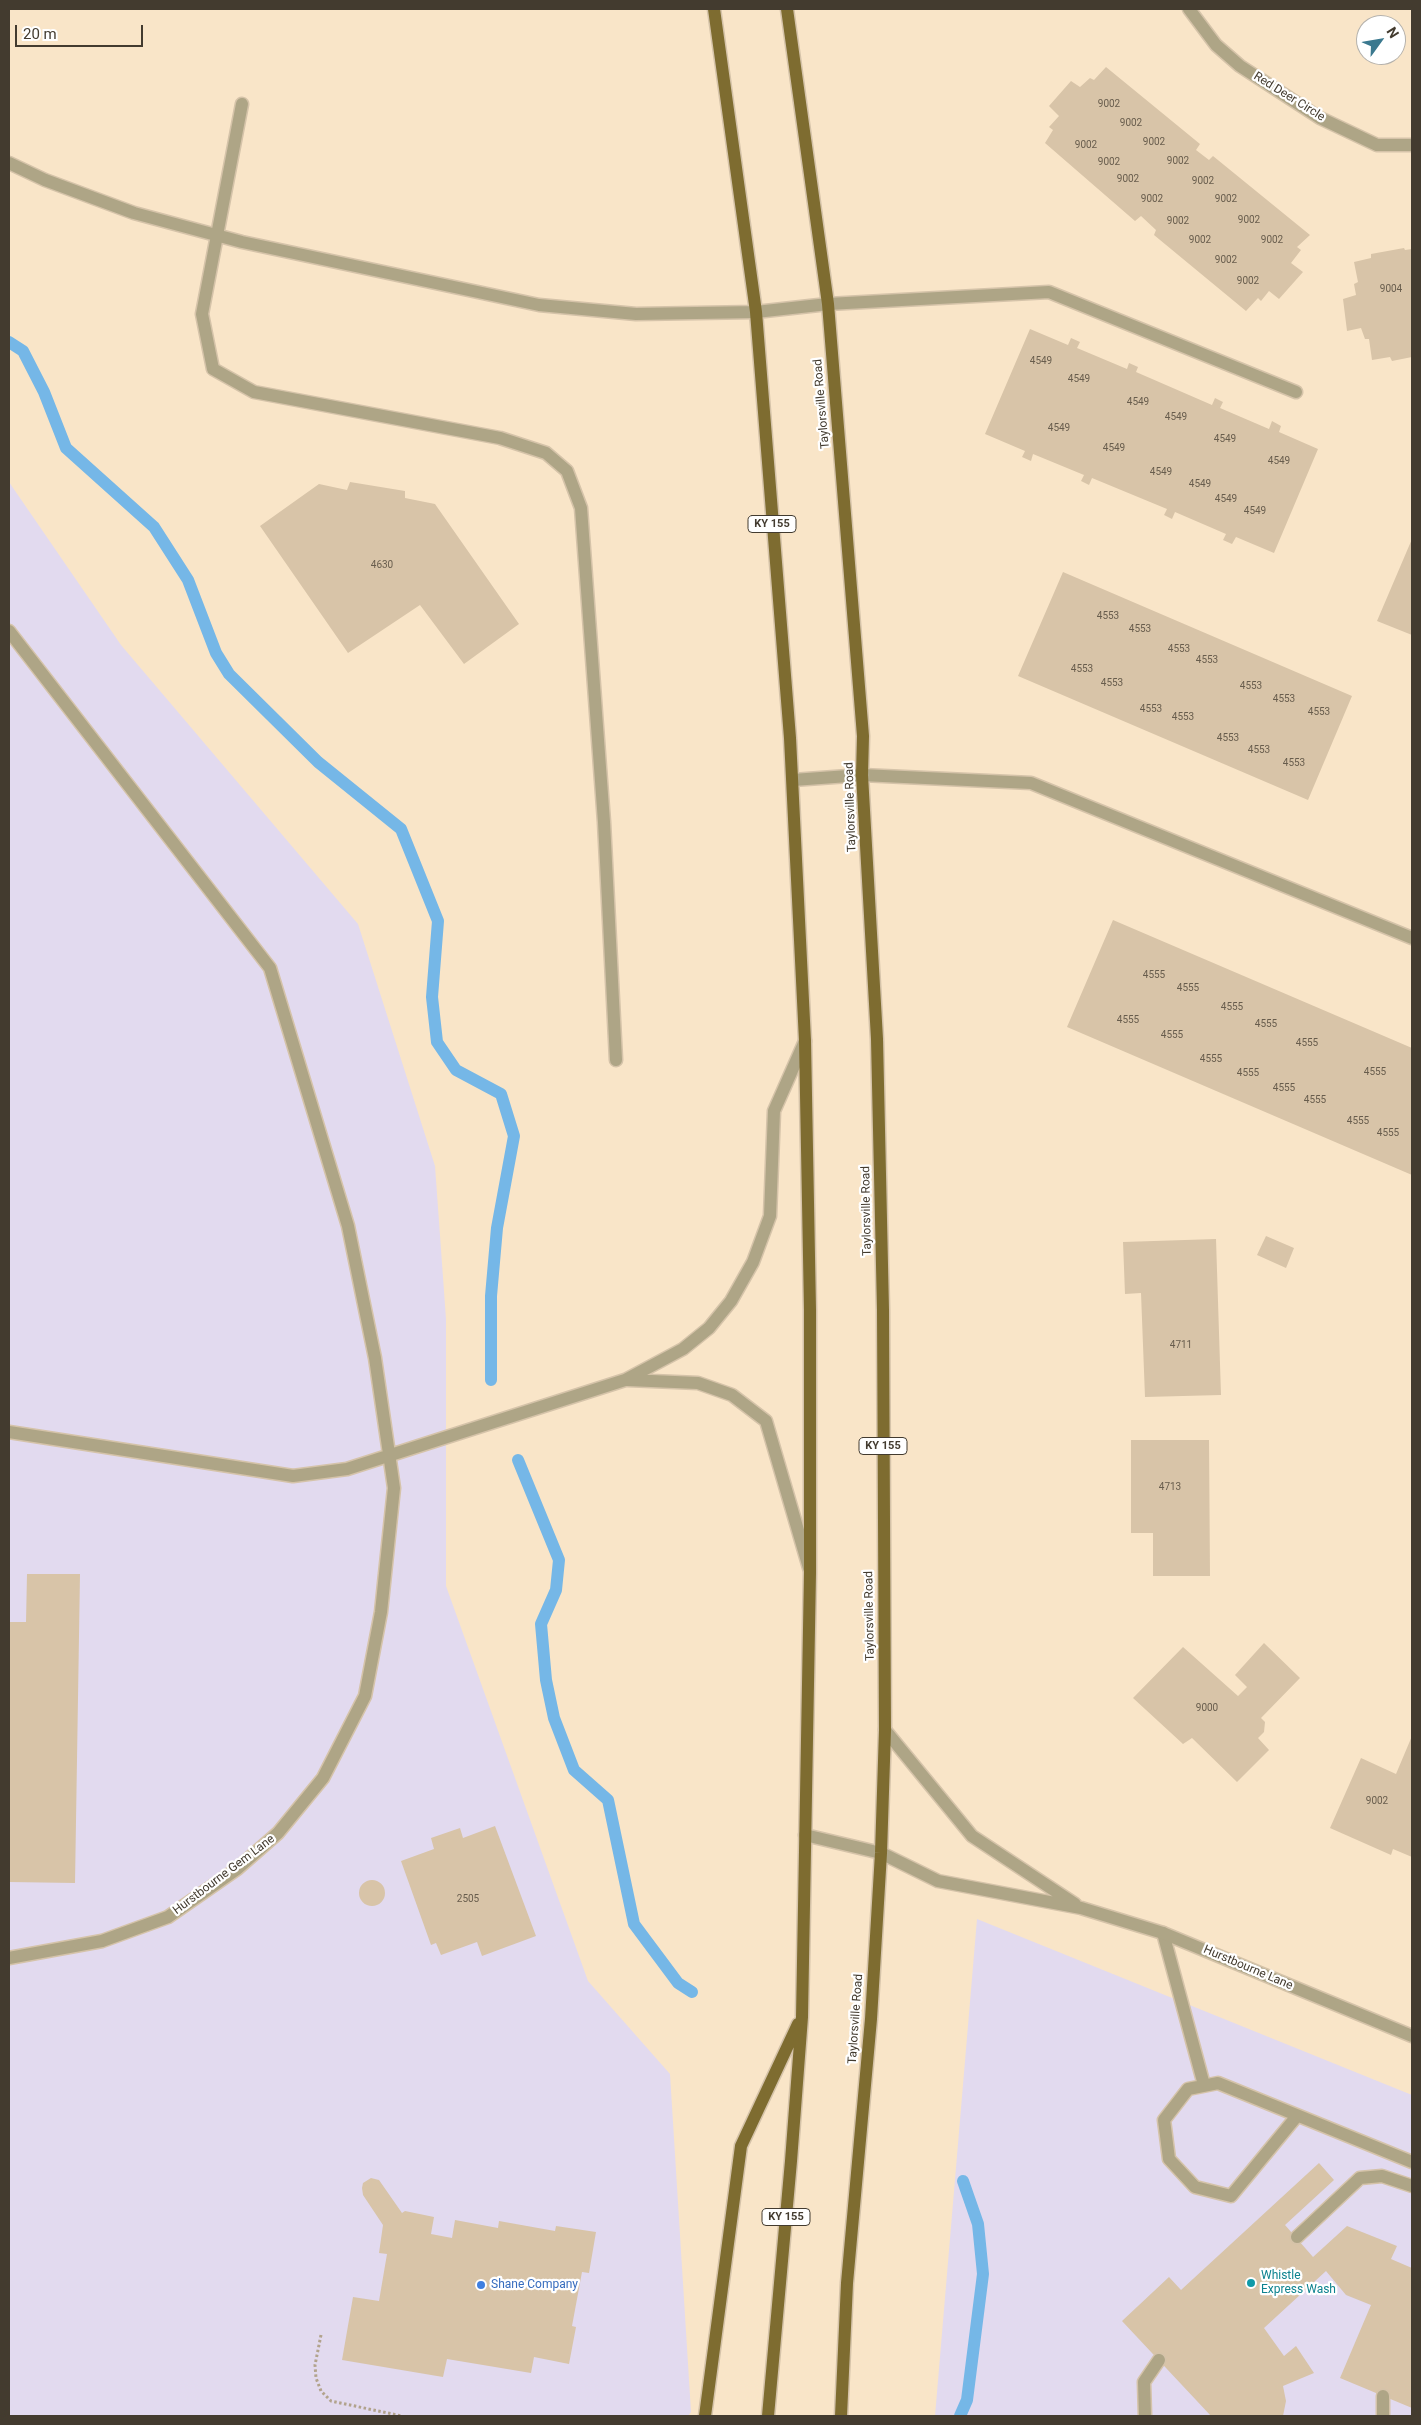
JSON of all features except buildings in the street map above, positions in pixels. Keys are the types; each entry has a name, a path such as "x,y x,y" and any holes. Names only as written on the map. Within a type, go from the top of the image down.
{"main road":[{"name":"KY 155","path":"714,9 756,312 793,780 805,1041 810,1310 810,1573 802,2017 768,2416"},
{"name":"Taylorsville Road","path":"787,9 828,304 863,736 862,775 877,1039 882,1310 885,1730 881,1853 871,2019 847,2284 841,2416"},
{"path":"705,2416 740,2146 802,2017"}],"street":[{"name":"Red Deer Circle","path":"1189,9 1216,45 1240,66 1320,118 1378,144 1412,146"},
{"path":"242,104 202,314 213,369 254,392 500,438 546,453 567,470 581,508 604,822 616,1060"},
{"path":"9,163 45,180 134,213 217,235 540,305 636,314 756,312 828,304 1049,292 1296,392"},
{"name":"Hurstbourne Gem Lane","path":"9,632 270,968 348,1226 375,1358 394,1488 381,1612 365,1696 323,1778 278,1833 237,1868 168,1917 102,1941 9,1958"},
{"path":"793,780 862,775 1031,783 1412,938"},
{"path":"9,1432 293,1476 347,1469 626,1380 683,1349 710,1328 731,1301 753,1262 770,1216 774,1111 805,1041"},
{"path":"626,1380 698,1383 732,1395 766,1421 810,1573"},
{"name":"Hurstbourne Lane","path":"885,1730 972,1836 1081,1908"},
{"name":"Hurstbourne Lane","path":"805,1835 881,1853 938,1882 1081,1908 1162,1932 1412,2036"},
{"path":"1162,1932 1204,2085"},
{"path":"1297,2116 1231,2196 1194,2187 1168,2159 1164,2120 1188,2089 1218,2083 1412,2162"},
{"path":"1297,2237 1360,2178 1382,2176 1412,2186"},
{"path":"1145,2416 1144,2382 1159,2360"},
{"path":"1383,2396 1383,2416"}],"path":[{"path":"321,2334 315,2365 316,2378 321,2391 331,2401 402,2416"}],"shaded area":[{"path":"9,482 121,645 358,924 435,1166 446,1319 446,1586 588,1981 670,2074 691,2412 688,2416 9,2416"},
{"path":"977,1919 1412,2095 1412,2416 935,2416"}],"waterway":[{"path":"9,342 23,351 44,392 66,448 154,527 188,580 216,653 229,674 318,762 401,829 438,921 432,997 437,1042 456,1070 501,1094 514,1136 497,1228 491,1296 491,1380"},
{"path":"518,1460 559,1560 556,1590 541,1624 546,1680 554,1718 574,1770 608,1800 634,1924 678,1983 692,1992"},
{"path":"960,2416 967,2400 983,2274 978,2224 963,2181"}],"place":[{"name":"Whistle Express Wash","path":"1251,2283"},
{"name":"Shane Company","path":"481,2285"}]}
